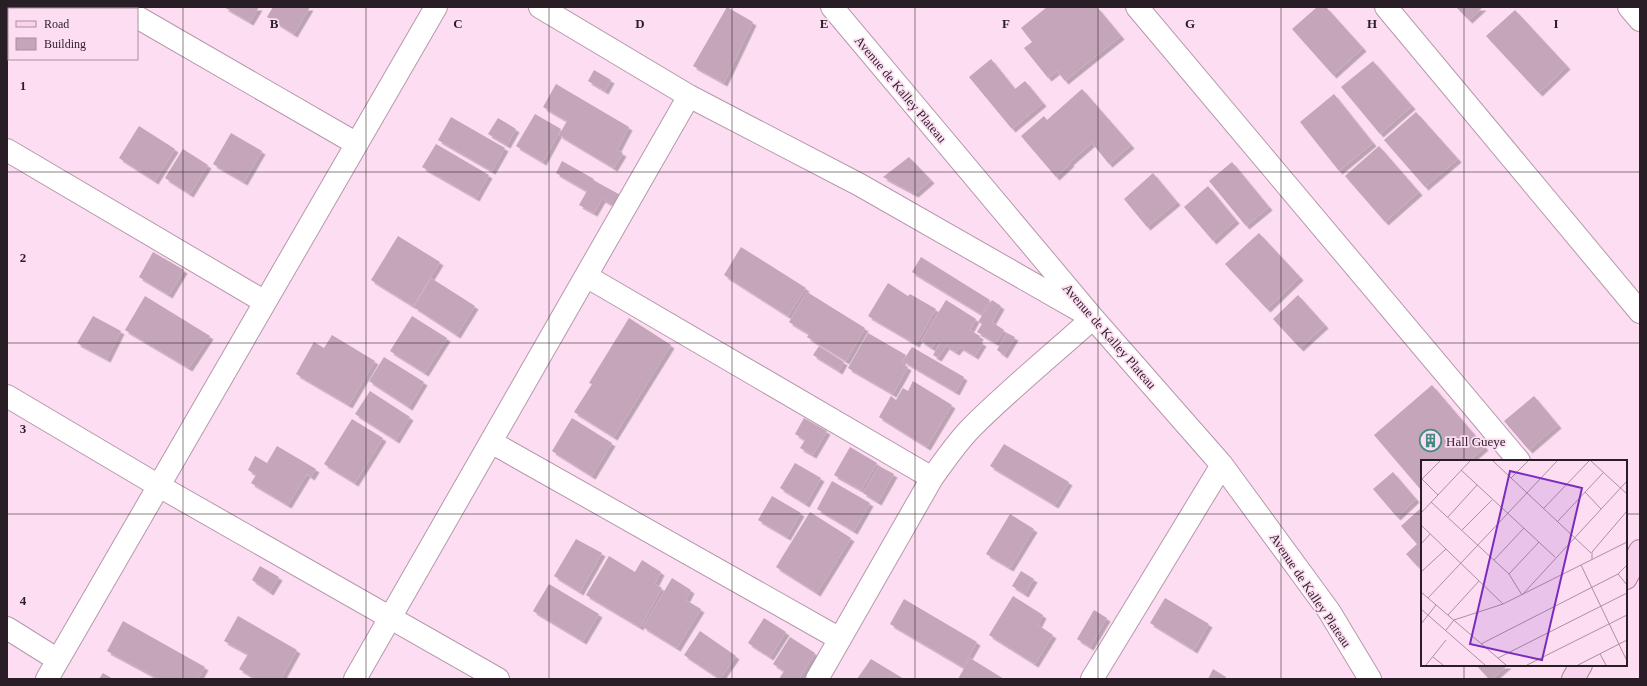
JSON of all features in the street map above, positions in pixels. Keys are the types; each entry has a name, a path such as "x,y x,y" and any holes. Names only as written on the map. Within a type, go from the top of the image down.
{"main road":[{"path":"1627,576 1640,551"},
{"path":"1573,679 1580,666"}],"street":[{"path":"47,679 436,7"},
{"path":"540,7 689,96 860,185 1093,318 972,428 955,447 932,478 817,679"},
{"name":"Avenue de Kalley Plateau","path":"832,7 1093,318 1222,465 1329,611 1370,679"},
{"path":"1137,7 1519,460"},
{"path":"1386,7 1640,312"},
{"path":"1629,7 1640,20"},
{"path":"138,18 357,144"},
{"path":"355,679 689,96"},
{"path":"7,150 265,302"},
{"path":"586,276 932,478"},
{"path":"7,396 159,486 498,679"},
{"path":"491,442 840,639"},
{"path":"1092,679 1222,465"},
{"path":"7,628 58,660"}],"building":[{"path":"224,7 259,7 250,22"},
{"path":"273,7 310,7 294,34 267,17"},
{"path":"727,7 753,22 724,83 693,66"},
{"path":"1047,7 1097,7 1121,36 1065,81 1057,71 1048,78 1024,48 1032,42 1021,28"},
{"path":"1317,7 1326,7 1363,48 1333,75 1292,29"},
{"path":"1456,7 1483,7 1469,20"},
{"path":"1515,10 1567,66 1539,93 1486,36"},
{"path":"991,59 1015,89 1025,81 1043,103 1012,129 969,77"},
{"path":"1373,61 1412,106 1380,134 1341,87"},
{"path":"594,70 611,80 605,91 588,81"},
{"path":"556,84 629,127 617,150 623,153 614,168 559,135 567,121 543,107"},
{"path":"1082,89 1131,145 1109,164 1092,143 1070,162 1071,163 1056,177 1021,136 1044,116 1047,120"},
{"path":"1334,94 1373,143 1339,171 1300,122"},
{"path":"1416,112 1458,159 1425,187 1384,140"},
{"path":"535,114 561,129 543,162 516,146"},
{"path":"451,117 505,148 492,171 438,140"},
{"path":"498,118 516,129 507,145 488,134"},
{"path":"139,126 175,149 155,181 119,158"},
{"path":"231,133 262,151 244,182 213,164"},
{"path":"436,144 489,175 476,198 422,167"},
{"path":"1379,146 1419,192 1385,222 1345,176"},
{"path":"183,149 208,165 190,194 165,178"},
{"path":"909,157 931,180 915,194 883,177"},
{"path":"562,161 626,198 620,209 602,199 594,213 579,205 587,191 556,173"},
{"path":"1232,162 1269,207 1246,226 1209,181"},
{"path":"1153,173 1177,202 1147,227 1124,199"},
{"path":"1208,186 1236,220 1213,241 1184,207"},
{"path":"1259,233 1300,277 1267,309 1225,264"},
{"path":"398,236 440,262 413,306 371,280"},
{"path":"741,247 806,288 788,316 724,275"},
{"path":"153,252 184,270 169,295 139,277"},
{"path":"921,257 990,300 981,314 912,272"},
{"path":"431,278 475,306 457,335 414,307"},
{"path":"888,283 908,296 910,294 936,309 916,344 868,316"},
{"path":"807,292 865,328 846,361 807,337 809,334 789,322"},
{"path":"1298,295 1325,325 1300,348 1273,319"},
{"path":"145,296 210,336 189,368 125,330"},
{"path":"946,300 976,319 970,330 980,336 978,340 983,343 975,356 960,347 956,352 946,346 938,358 933,355 940,343 936,341 932,348 921,341"},
{"path":"992,300 1001,306 992,322 1004,330 996,343 977,332 982,324 978,322"},
{"path":"93,316 121,331 107,359 77,343"},
{"path":"412,316 447,338 425,373 390,351"},
{"path":"629,318 671,345 614,437 574,412 592,384 589,383"},
{"path":"868,333 906,355 901,363 908,367 893,394 848,368"},
{"path":"1007,333 1015,337 1004,355 997,350"},
{"path":"332,335 375,361 349,405 296,374 314,342 324,348"},
{"path":"819,346 844,362 839,371 813,355"},
{"path":"912,347 964,377 956,392 903,361"},
{"path":"384,357 424,382 409,407 369,381"},
{"path":"913,381 952,405 927,447 879,417 891,396 896,400 903,388 908,391"},
{"name":"Hall Gueye","path":"1432,385 1485,447 1470,460 1421,460 1421,490 1374,435"},
{"path":"370,391 410,417 396,440 355,414"},
{"path":"1534,396 1558,425 1529,450 1504,421"},
{"path":"572,418 612,443 592,476 552,451"},
{"path":"804,418 827,431 813,455 800,448 805,440 795,434"},
{"path":"352,419 383,438 355,483 324,464"},
{"path":"1004,444 1069,482 1055,505 990,466"},
{"path":"277,446 316,469 311,477 307,474 288,505 251,483 256,475 248,470 255,456 267,463"},
{"path":"850,447 877,463 861,490 834,475"},
{"path":"795,463 821,478 806,504 780,488"},
{"path":"879,466 894,474 878,502 863,493"},
{"path":"1393,472 1416,499 1397,517 1373,489"},
{"path":"832,481 870,503 854,531 817,509"},
{"path":"772,496 801,513 787,537 758,520"},
{"path":"1421,508 1421,565 1418,567 1406,554 1417,544 1401,526"},
{"path":"810,512 851,538 817,593 776,567"},
{"path":"1010,514 1034,529 1010,568 986,554"},
{"path":"576,539 602,553 580,592 554,576"},
{"path":"609,556 635,572 642,560 661,572 655,584 662,588 640,627 586,595"},
{"path":"260,566 279,577 270,592 252,580"},
{"path":"1021,571 1034,579 1025,594 1012,586"},
{"path":"672,578 691,590 686,600 701,609 677,648 643,627"},
{"path":"549,584 599,614 583,641 533,611"},
{"path":"1013,596 1043,615 1038,625 1053,635 1035,664 989,635"},
{"path":"1165,598 1209,624 1194,650 1150,623"},
{"path":"904,599 977,642 963,667 890,624"},
{"path":"1094,610 1107,618 1090,647 1077,639"},
{"path":"238,616 297,650 281,679 256,679 239,669 248,654 224,641"},
{"path":"764,618 786,632 770,657 748,643"},
{"path":"123,621 205,667 198,679 159,679 107,651"},
{"path":"700,631 736,656 720,679 684,655"},
{"path":"790,637 815,653 799,679 779,679 784,671 773,664"},
{"path":"970,658 1004,679 958,679"},
{"path":"871,659 904,679 857,679"},
{"path":"1477,666 1507,666 1492,679 1489,679"},
{"path":"1213,669 1226,677 1225,679 1208,679"},
{"path":"103,673 113,679 99,679"}],"place":[{"name":"Hall Gueye","path":"1430,441"}]}
